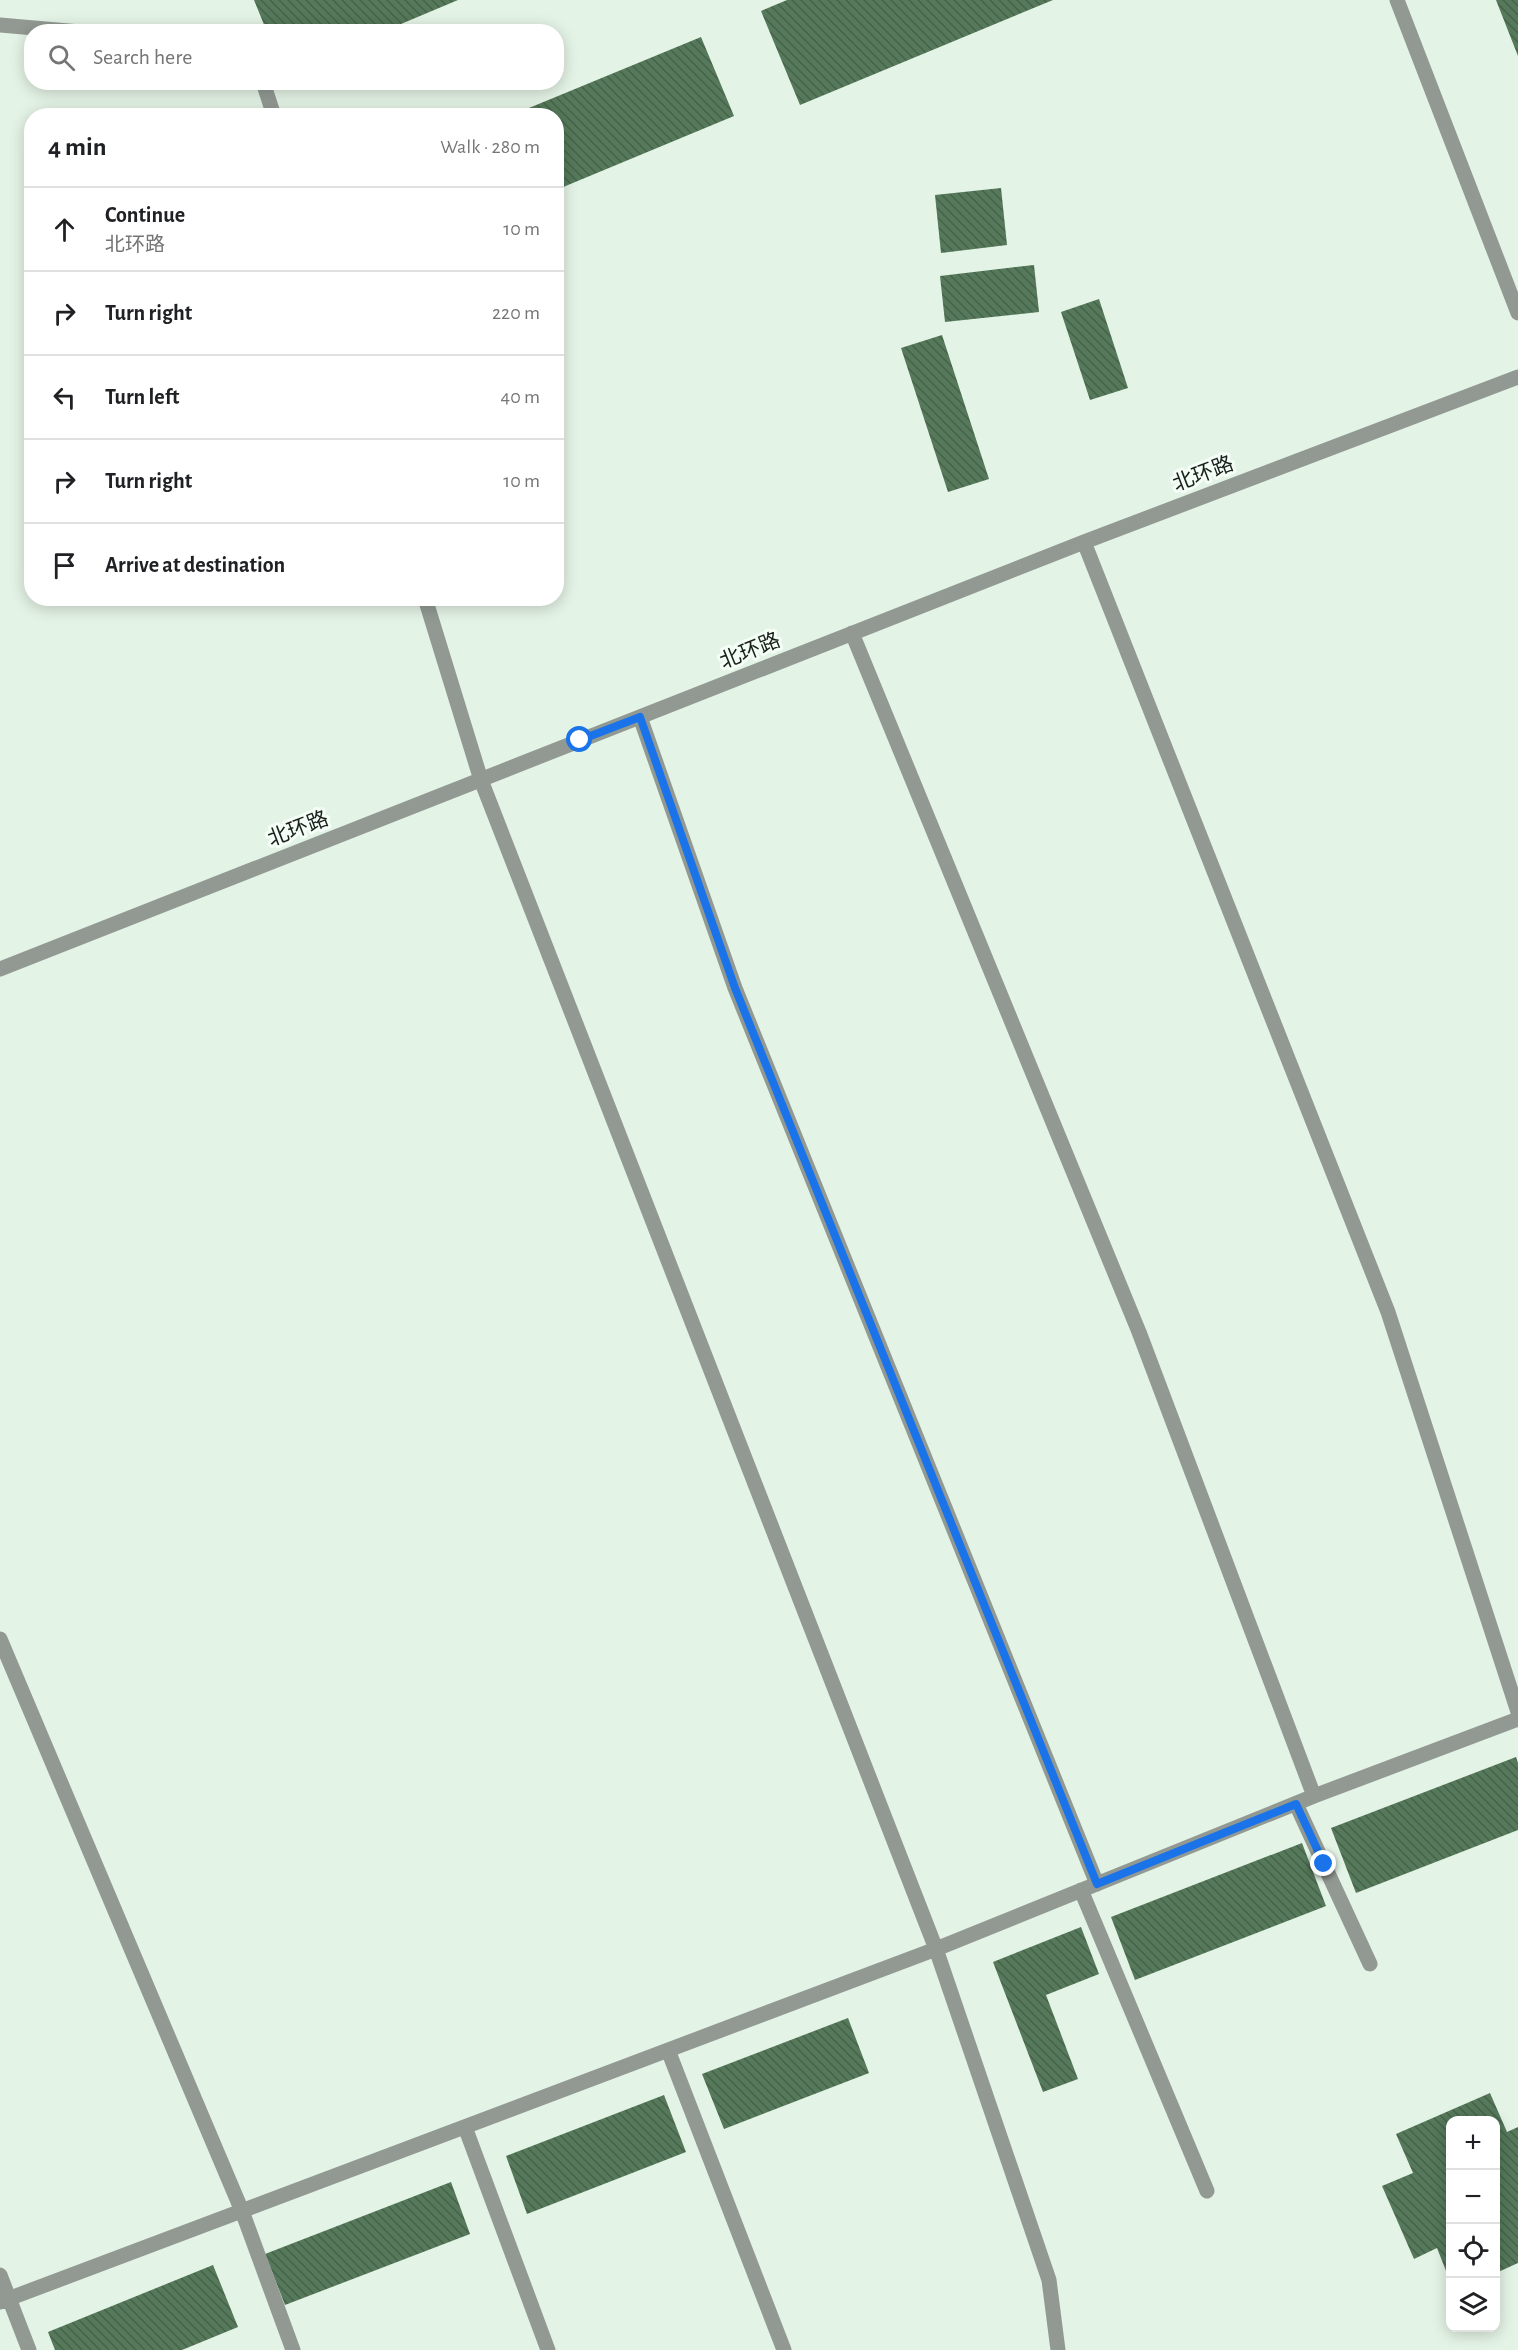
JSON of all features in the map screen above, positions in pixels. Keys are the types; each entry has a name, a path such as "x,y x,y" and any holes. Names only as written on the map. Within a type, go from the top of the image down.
{"street":[{"path":"1397,0 1518,313"},
{"path":"0,25 24,27"},
{"path":"266,90 271,108"},
{"name":"北环路","path":"0,969 1084,542 1518,377"},
{"path":"1084,542 1388,1312 1518,1712"},
{"path":"427,606 481,780 936,1949 1049,2280 1058,2350"},
{"path":"852,633 1139,1332 1314,1796"},
{"path":"640,717 735,988 1097,1884"},
{"path":"0,1638 242,2211 293,2350"},
{"path":"4,2301 936,1949 1314,1796 1518,1719"},
{"path":"1296,1804 1370,1964"},
{"path":"1080,1890 1207,2191"},
{"path":"668,2050 784,2350"},
{"path":"465,2127 548,2350"},
{"path":"0,2275 4,2301 29,2350"}],"building":[{"path":"254,0 458,0 401,24 264,24"},
{"path":"787,0 1053,0 800,105 761,11"},
{"path":"1496,0 1518,0 1518,56"},
{"path":"701,37 734,116 564,187 564,108 529,108"},
{"path":"1001,188 1007,245 941,253 935,195"},
{"path":"1034,265 1039,312 945,322 940,276"},
{"path":"1099,299 1128,388 1090,400 1061,312"},
{"path":"942,335 989,479 948,492 901,348"},
{"path":"1516,1757 1518,1763 1518,1830 1356,1893 1331,1828"},
{"path":"1302,1843 1326,1906 1135,1980 1111,1917"},
{"path":"1081,1927 1099,1974 1046,1995 1078,2079 1043,2092 993,1962"},
{"path":"848,2018 869,2073 724,2129 702,2074"},
{"path":"1490,2093 1507,2132 1518,2127 1518,2263 1500,2271 1500,2116 1446,2116 1446,2271 1437,2248 1414,2259 1382,2186 1413,2173 1396,2134"},
{"path":"664,2095 686,2152 527,2214 506,2156"},
{"path":"451,2182 470,2234 285,2305 265,2254"},
{"path":"213,2265 238,2327 182,2350 55,2350 48,2332"}],"route":[{"path":"580,740 640,717 735,988 1097,1884 1296,1804 1324,1864"}]}
